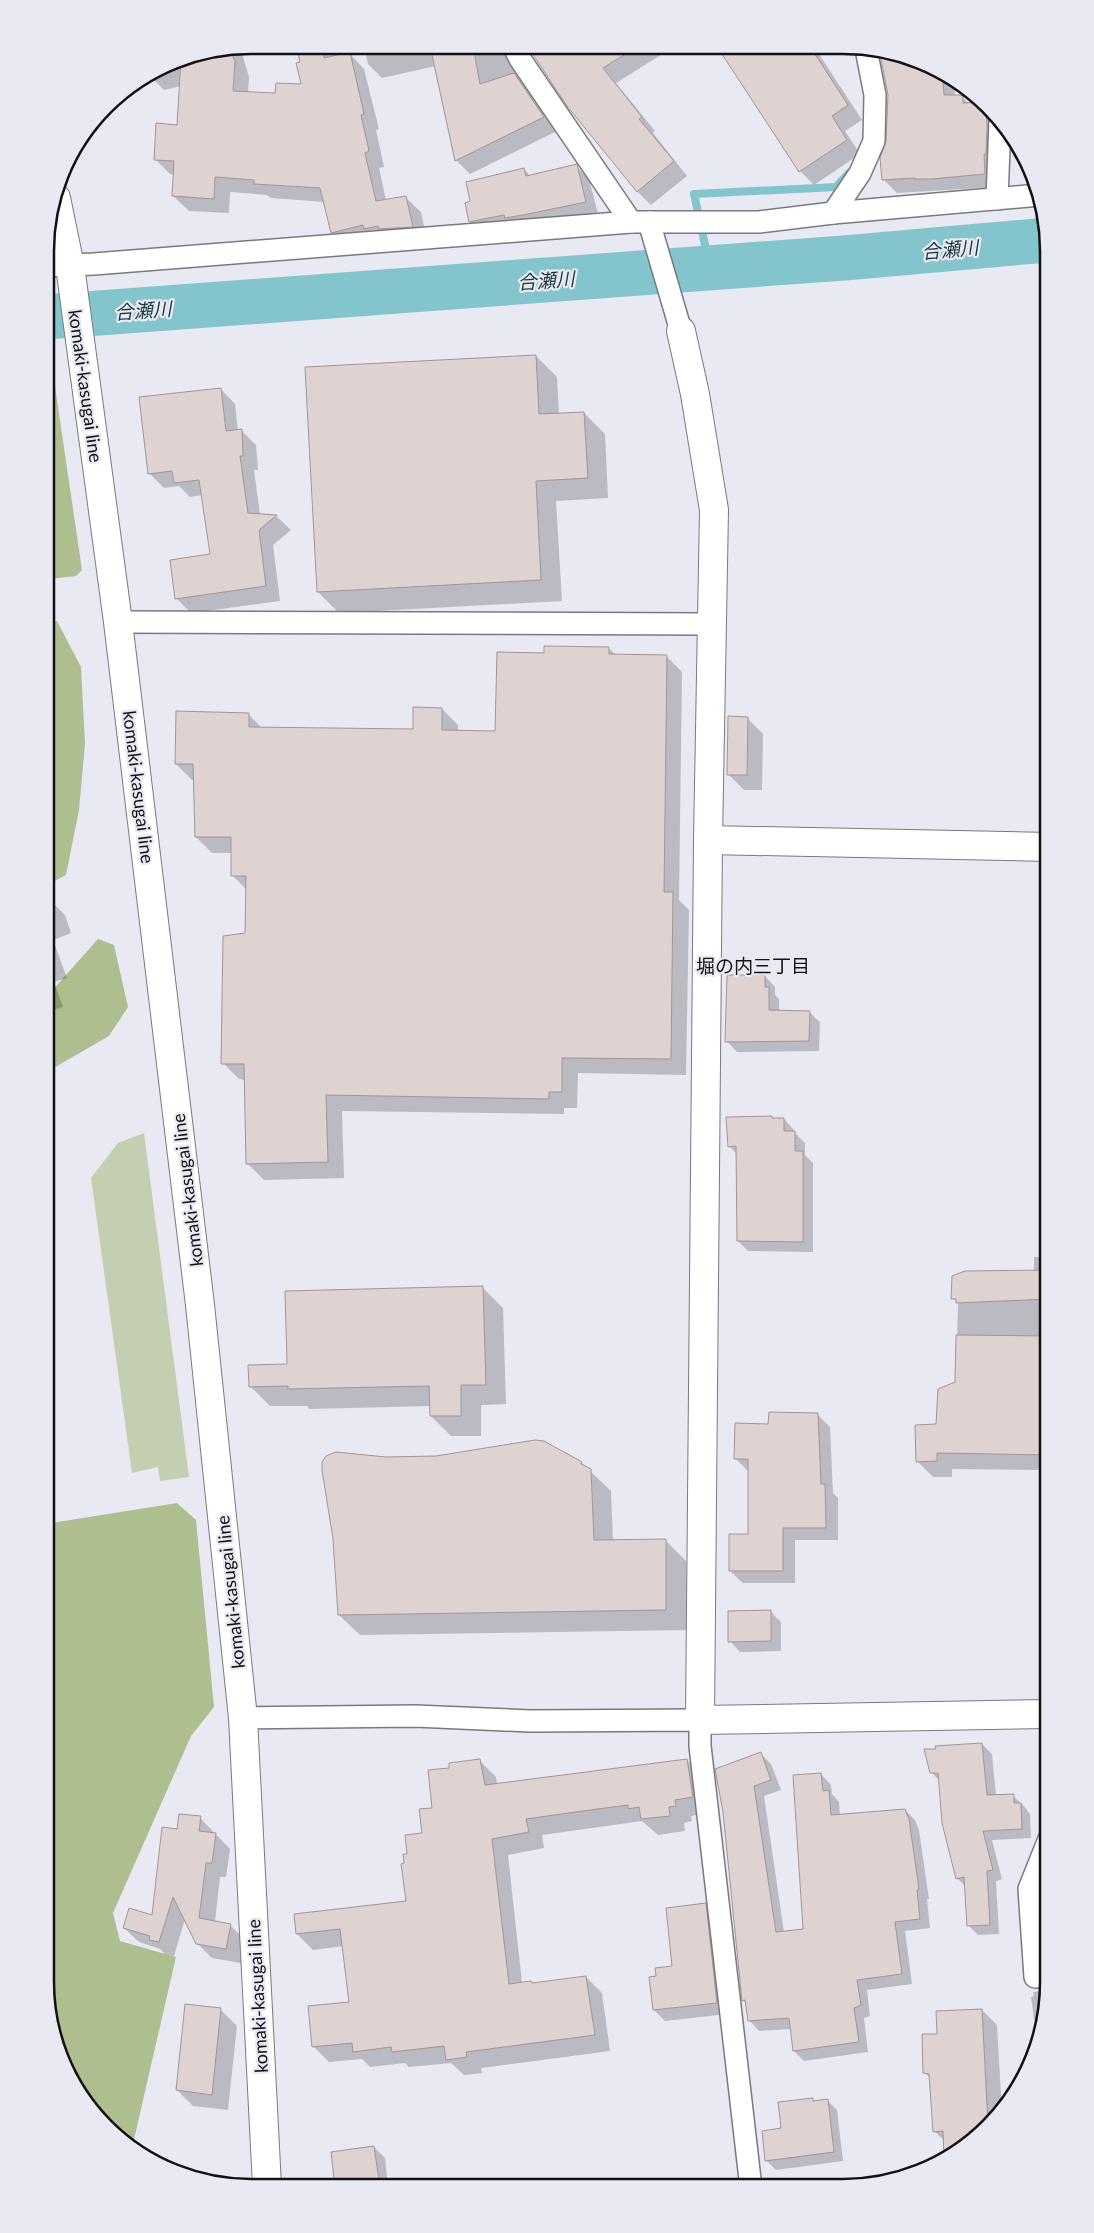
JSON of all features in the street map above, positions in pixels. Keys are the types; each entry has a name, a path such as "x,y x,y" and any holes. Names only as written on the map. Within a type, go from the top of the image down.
{"street":[{"path":"518,54 643,224 681,332 695,394 714,510 708,840 700,1746 750,2179"},
{"path":"833,213 860,174 874,141 875,95 867,55"},
{"path":"997,199 1000,132"},
{"path":"63,274 643,224 759,222 833,213 1033,196"},
{"name":"komaki-kasugai line","path":"58,215 63,274 81,354 118,622 200,1305 243,1718 267,2179"},
{"path":"118,622 711,624"},
{"path":"708,840 1040,847"},
{"path":"243,1718 415,1716 530,1721 1040,1714"},
{"path":"1040,1862 1029,1889 1035,1978 1040,1977"}],"green space":[{"path":"54,380 82,570 76,576 54,579"},
{"path":"54,621 57,621 81,667 85,744 79,810 66,875 54,881"},
{"path":"98,939 114,945 128,1007 109,1036 54,1068 54,988"},
{"path":"144,1133 189,1477 160,1481 158,1467 132,1473 91,1178 118,1143"},
{"path":"177,1503 196,1520 214,1707 191,1736 113,1913 120,1941 176,1957 134,2140 103,2112 80,2081 64,2045 55,2008 54,1523"}],"building":[{"path":"232,54 235,61 233,91 275,93 276,83 301,84 296,63 300,62 298,54 323,54 324,58 350,54 364,114 361,115 369,151 365,153 376,201 406,196 413,227 379,229 378,226 364,229 363,225 331,233 320,188 254,184 254,180 215,177 214,199 172,196 174,161 154,160 156,123 177,125 181,67 200,60"},
{"path":"432,54 474,54 480,84 514,73 544,117 455,161"},
{"path":"533,54 626,54 603,68 642,117 639,119 674,161 637,192 567,106"},
{"path":"722,54 815,54 848,105 832,116 847,140 799,172"},
{"path":"881,58 894,60 930,74 943,81 944,95 963,96 963,103 973,103 987,117 986,154 984,154 985,174 932,179 882,180 880,158 886,141 888,95"},
{"path":"577,164 586,202 523,215 505,218 504,215 469,222 465,203 470,201 466,182 524,168 526,176"},
{"path":"536,355 539,414 584,412 588,478 536,481 541,580 317,592 305,367"},
{"path":"221,388 226,431 242,429 243,456 240,456 248,513 277,515 259,530 266,586 175,599 170,560 210,554 199,480 174,483 172,471 148,474 139,397"},
{"path":"544,646 609,647 609,654 667,655 664,892 673,892 671,1059 562,1058 562,1092 549,1092 549,1099 326,1095 328,1162 246,1164 244,1064 221,1064 223,936 245,933 246,876 231,876 231,837 195,837 193,764 175,764 176,711 249,713 249,727 413,729 413,707 442,708 442,730 495,731 497,652 544,653"},
{"path":"728,716 748,717 747,775 727,775"},
{"path":"727,975 765,975 765,987 769,987 769,1010 810,1011 809,1041 725,1042"},
{"path":"772,1116 772,1118 784,1118 784,1131 795,1131 795,1151 803,1151 803,1242 737,1241 736,1146 728,1147 726,1117"},
{"path":"1040,1270 1040,1299 956,1303 956,1299 951,1299 952,1276 965,1271"},
{"path":"483,1286 486,1385 461,1385 461,1416 430,1416 429,1386 288,1389 288,1386 249,1387 248,1365 287,1364 285,1291"},
{"path":"956,1335 1040,1336 1040,1455 937,1453 937,1461 916,1462 915,1425 936,1424 938,1389 955,1382"},
{"path":"769,1412 818,1413 821,1484 825,1484 826,1528 783,1528 783,1571 729,1571 729,1534 748,1534 748,1459 734,1459 735,1423 768,1424"},
{"path":"535,1440 544,1441 591,1469 594,1540 666,1539 666,1610 338,1615 333,1539 322,1470 322,1462 326,1456 336,1452 386,1457 436,1456"},
{"path":"771,1610 771,1641 728,1642 728,1611"},
{"path":"982,1743 987,1795 1014,1794 1014,1803 1021,1803 1022,1829 983,1831 993,1870 987,1871 990,1925 967,1926 964,1877 956,1879 942,1823 938,1773 930,1773 924,1749 936,1749 935,1746"},
{"path":"761,1752 771,1780 754,1786 776,1932 803,1929 793,1775 821,1773 823,1791 829,1790 831,1815 905,1809 909,1819 919,1889 917,1890 920,1919 895,1922 902,1974 857,1980 861,2005 854,2008 859,2042 793,2051 789,2018 748,2021 745,2000 742,2001 723,1812 715,1769"},
{"path":"480,1759 485,1785 687,1759 693,1797 675,1800 676,1806 669,1807 670,1816 641,1819 639,1807 628,1809 628,1805 526,1819 529,1832 492,1839 509,1984 586,1976 595,2035 466,2052 467,2057 446,2060 444,2046 392,2052 391,2047 353,2052 352,2043 312,2047 308,2006 349,2002 340,1929 296,1934 294,1914 406,1901 401,1864 404,1863 403,1854 407,1854 405,1835 422,1833 419,1809 432,1808 428,1770 449,1768 449,1763"},
{"path":"179,1814 201,1816 199,1831 216,1833 212,1863 206,1863 199,1918 231,1924 226,1949 196,1944 173,1897 159,1942 149,1940 150,1936 123,1928 129,1908 152,1915 162,1827 177,1829"},
{"path":"706,1903 717,2003 653,2010 649,1977 656,1976 655,1968 672,1966 666,1908"},
{"path":"185,2004 221,2008 212,2095 176,2090"},
{"path":"982,2009 988,2115 973,2130 944,2152 943,2131 933,2132 929,2074 923,2073 922,2034 937,2034 936,2011"},
{"path":"813,2098 813,2101 828,2099 834,2152 765,2161 762,2131 781,2128 778,2102"},
{"path":"374,2146 379,2179 334,2179 331,2152"}],"waterway":[{"path":"710,268 694,194 836,187 849,173"},
{"name":"合瀬川","path":"54,316 844,258 1040,241"}],"district":[{"name":"堀の内三丁目","path":"753,965"}]}
